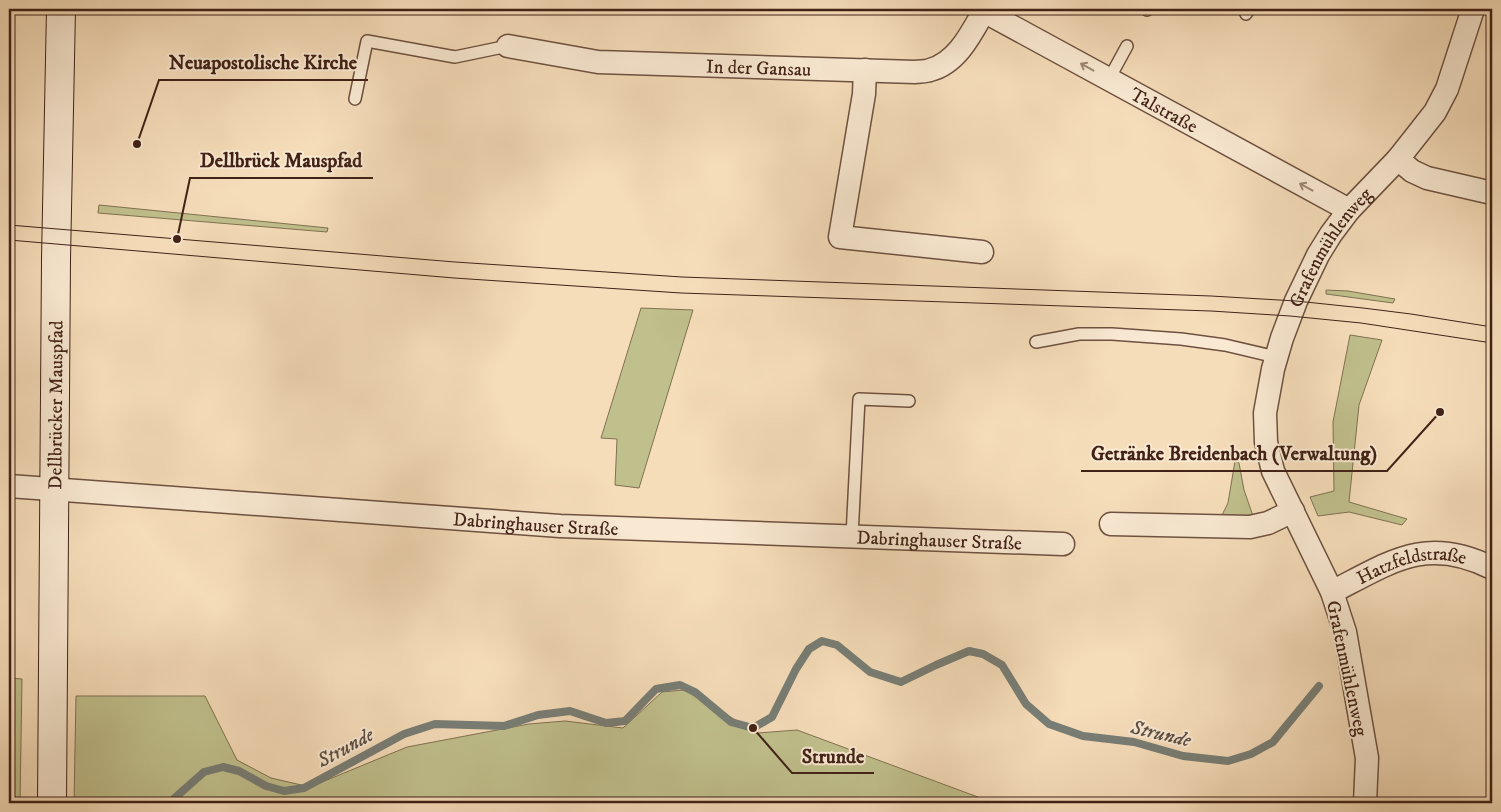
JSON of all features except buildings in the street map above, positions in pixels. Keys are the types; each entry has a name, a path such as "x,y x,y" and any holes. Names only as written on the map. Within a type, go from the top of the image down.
{"main road":[{"name":"Dellbrücker Mauspfad","path":"52,801 56,222 61,9"}],"street":[{"name":"Grafenmühlenweg","path":"1365,803 1367,758 1345,632 1332,592 1273,470 1266,442 1265,413 1276,357 1296,301 1318,255 1349,210 1398,159 1435,112 1447,89 1473,9"},
{"name":"In der Gansau","path":"508,46 598,62 914,72 929,70 943,65 957,53 968,38 982,10"},
{"name":"Talstraße","path":"982,10 1349,210"},
{"path":"865,70 864,94 840,237 982,252"},
{"path":"1398,159 1412,171 1427,178 1492,193"},
{"name":"Dabringhauser Straße","path":"9,486 560,526 1063,544"},
{"path":"1111,524 1250,527 1268,523 1293,511"},
{"name":"Hatzfeldstraße","path":"1332,592 1388,563 1420,554 1453,554 1467,557 1492,568"}],"lane":[{"path":"355,99 367,42 455,57 508,46"},
{"path":"1109,79 1128,46"},
{"path":"1036,342 1080,334 1112,334 1181,339 1253,351 1276,357"},
{"path":"852,536 859,399 909,401"}],"green space":[{"path":"99,205 328,228 327,232 98,213"},
{"path":"1326,290 1348,291 1395,299 1393,303 1326,294"},
{"path":"641,308 693,310 639,488 615,485 617,439 601,438"},
{"path":"1350,335 1382,340 1359,405 1349,502 1407,519 1402,525 1349,512 1318,516 1310,497 1334,491 1333,422"},
{"path":"1235,461 1239,463 1244,490 1253,516 1221,517 1228,503"},
{"path":"9,678 22,679 20,803 9,803"},
{"path":"684,690 758,733 797,730 994,803 74,803 76,696 205,696 237,760 271,778 310,787 407,747 529,724 565,721 623,728 662,692"}],"waterway":[{"name":"Strunde","path":"169,803 204,772 223,767 239,771 266,786 284,791 304,788 404,734 435,724 504,726 538,715 570,711 606,723 625,721 656,689 680,685 695,692 731,722 753,728 772,717 796,669 809,649 822,641 837,645 870,672 901,682 969,651 983,654 1002,665 1026,704 1049,724 1083,736 1134,742 1183,756 1228,761 1251,754 1273,742 1319,686"}],"tram line":[{"path":"9,225 455,262 682,277 1211,296 1296,301 1411,314 1492,327"},
{"path":"9,240 454,278 681,293 1211,311 1290,316 1361,323 1492,343"}],"place":[{"name":"Neuapostolische Kirche","path":"137,144"},
{"name":"Dellbrück Mauspfad","path":"177,239"},
{"name":"Getränke Breidenbach (Verwaltung)","path":"1440,412"},
{"name":"Strunde","path":"753,728"}]}
